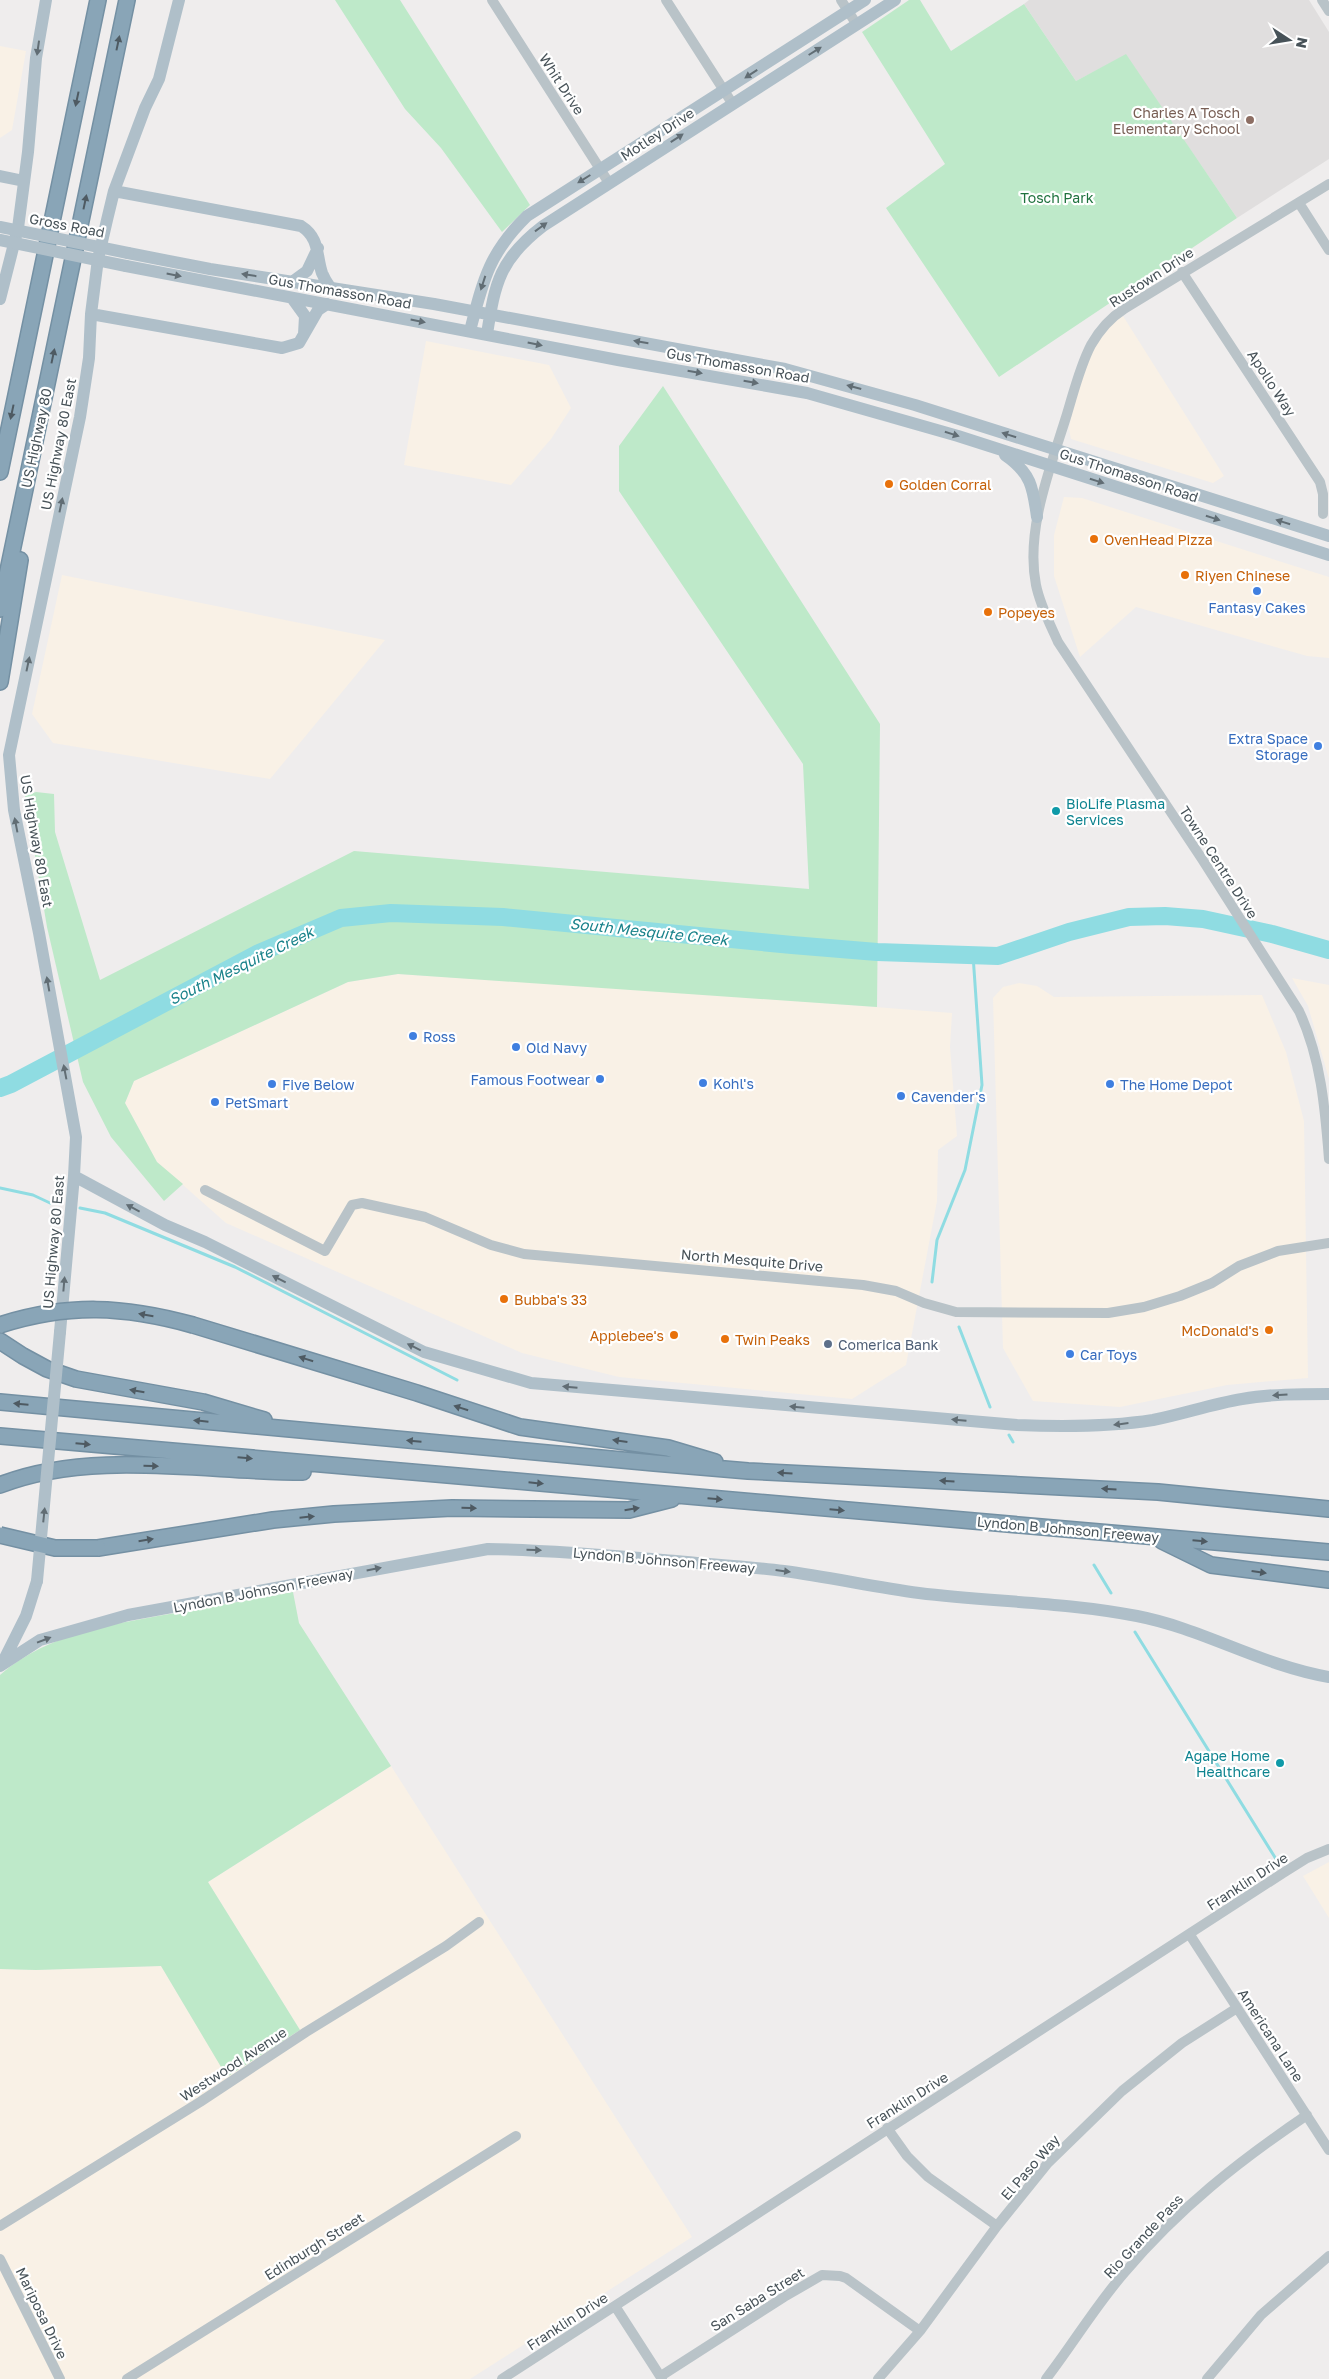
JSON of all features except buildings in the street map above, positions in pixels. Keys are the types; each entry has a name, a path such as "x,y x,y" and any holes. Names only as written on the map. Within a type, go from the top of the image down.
{"highway":[{"name":"US Highway 80","path":"0,472 98,0"},
{"name":"US Highway 80","path":"0,610 127,0"},
{"path":"0,682 20,562 24,496"},
{"path":"0,1325 46,1312 104,1308 173,1320 417,1393 520,1427 668,1448 748,1471"},
{"path":"0,1341 47,1369 76,1379 203,1402 301,1431"},
{"path":"0,1402 748,1471 1158,1492 1329,1498"},
{"name":"Lyndon B Johnson Freeway","path":"0,1436 1329,1552"},
{"path":"0,1486 55,1470 103,1466 190,1467 265,1472 400,1471"},
{"path":"1158,1492 1329,1509"},
{"path":"0,1535 55,1548 98,1548 273,1520 334,1514 452,1508 629,1510 684,1496"},
{"path":"1151,1536 1211,1564 1329,1580"}],"main road":[{"path":"0,299 18,228 36,58 46,0"},
{"name":"US Highway 80 East","path":"1,1665 26,1616 37,1581 76,1137 14,810 9,755 80,417 89,358 91,314 98,259 114,190 145,108 159,79 179,0"},
{"name":"Motley Drive","path":"470,331 486,274 495,255 511,232 528,216 724,91 845,6 866,0"},
{"name":"Motley Drive","path":"487,334 495,288 507,261 524,240 732,103 895,0"},
{"path":"0,176 24,181"},
{"path":"114,190 294,224 308,230 318,248 322,274 330,287"},
{"name":"Gross Road","path":"0,227 128,253"},
{"name":"Gross Road","path":"0,240 126,266"},
{"path":"292,282 307,271 318,248"},
{"name":"Gus Thomasson Road","path":"128,253 490,314 785,369 915,405 1329,536"},
{"path":"495,255 507,261"},
{"name":"Gus Thomasson Road","path":"126,266 618,360 781,387 841,401 992,447 1329,555"},
{"path":"364,311 367,293"},
{"path":"292,298 305,316 304,336"},
{"path":"91,314 282,348 298,343 304,336 318,310 327,304"},
{"path":"781,387 785,369"},
{"path":"911,422 915,405"},
{"path":"992,447 1018,464 1031,481 1034,489 1037,517"},
{"path":"1245,528 1251,512"},
{"path":"74,1176 166,1225 424,1352 530,1383 923,1418 1067,1427 1103,1426 1155,1419 1243,1399 1303,1394 1329,1394"},
{"name":"Lyndon B Johnson Freeway","path":"1,1665 40,1640 128,1615 488,1549 544,1550 783,1571 919,1593 1104,1610 1139,1616 1171,1625 1200,1634 1269,1662 1301,1672 1329,1677"}],"street":[{"name":"Whit Drive","path":"492,0 609,183"},
{"path":"666,0 732,103"},
{"path":"1322,0 1329,11"},
{"path":"845,6 858,25"},
{"name":"Rustown Drive","path":"1056,450 1090,346 1102,328 1119,312 1182,272 1329,184"},
{"path":"1299,203 1329,250"},
{"name":"Apollo Way","path":"1182,272 1320,482 1323,494 1322,514"},
{"name":"Towne Centre Drive","path":"1056,450 1037,517 1034,555 1036,585 1044,612 1058,642 1202,859 1299,1011 1306,1026 1319,1072 1325,1108 1329,1160"},
{"name":"North Mesquite Drive","path":"205,1190 326,1251 352,1206 362,1203 425,1217 491,1245 524,1254 863,1284 896,1291 924,1304 956,1312 1108,1313 1144,1307 1180,1296 1212,1283 1256,1258 1278,1251 1329,1242"},
{"name":"Franklin Drive","path":"506,2378 887,2128 1190,1935 1307,1858 1329,1849"},
{"name":"Westwood Avenue","path":"0,2226 446,1946 479,1922"},
{"name":"Americana Lane","path":"1190,1935 1329,2150"},
{"name":"El Paso Way","path":"878,2379 920,2331 997,2226 1047,2164 1122,2091 1182,2043 1237,2008"},
{"name":"Rio Grande Pass","path":"1046,2379 1125,2272 1178,2214 1249,2155 1307,2116"},
{"path":"887,2128 907,2156 928,2176 997,2226"},
{"name":"Edinburgh Street","path":"127,2379 516,2136"},
{"path":"1207,2379 1261,2315 1329,2256"},
{"name":"Mariposa Drive","path":"0,2258 60,2379"},
{"name":"San Saba Street","path":"662,2378 784,2297 822,2275 846,2278 920,2331"},
{"path":"615,2306 662,2378"}],"shaded area":[{"name":"Charles A Tosch Elementary School","path":"1029,0 1309,0 1329,32 1329,159 1237,218 1126,55 1076,81 1024,4"},
{"path":"0,46 26,51 12,130 0,138"},
{"path":"1123,316 1224,476 1213,483 1071,439 1069,429 1074,401 1087,358 1111,324"},
{"path":"426,341 549,365 571,408 551,439 511,485 404,465"},
{"path":"1064,497 1082,498 1329,577 1329,658 1307,656 1136,607 1080,657 1054,576 1054,535"},
{"path":"62,575 385,640 270,779 53,743 32,714"},
{"path":"398,974 694,993 952,1013 950,1047 957,1136 938,1150 937,1201 906,1365 852,1399 619,1377 522,1353 226,1223 157,1162 125,1103 134,1081 348,982"},
{"path":"1292,978 1329,985 1329,1079 1308,1006"},
{"path":"1019,983 1037,986 1054,997 1262,995 1286,1052 1304,1121 1308,1378 1227,1385 1120,1407 1033,1401 1003,1348 993,998 1003,987"},
{"path":"391,1766 692,2237 470,2379 0,2379 0,1969 36,1970 161,1966 227,2076 300,2030 208,1882"},
{"path":"1329,1862 1329,1918 1303,1876"}],"green space":[{"path":"335,0 400,0 530,205 502,232 441,148 405,109"},
{"name":"Tosch Park","path":"909,0 920,0 951,51 1024,4 1076,81 1126,54 1237,218 999,377 886,208 945,164 862,32"},
{"path":"663,386 880,724 877,1007 398,974 348,982 134,1081 125,1103 157,1162 183,1184 164,1201 111,1137 83,1082 47,927 25,796 36,792 54,794 55,832 100,980 354,851 809,889 803,764 619,491 619,446"},
{"path":"293,1592 299,1623 391,1766 208,1882 300,2030 227,2077 161,1966 36,1970 0,1969 0,1675 19,1660 62,1639 110,1625"}],"waterway":[{"name":"South Mesquite Creek","path":"0,1088 11,1084 259,953 341,918 391,913 503,917 877,952 998,956 1069,932 1129,917 1165,916 1203,919 1272,934 1329,950"},
{"path":"932,1282 937,1240 965,1170 982,1085 973,955"},
{"path":"0,1188 33,1195 50,1203"},
{"path":"80,1208 105,1213 235,1267 457,1380"},
{"path":"959,1327 990,1407"},
{"path":"1009,1435 1013,1442"},
{"path":"1094,1565 1111,1593"},
{"path":"1135,1632 1276,1859"}],"place":[{"name":"Charles A Tosch Elementary School","path":"1250,120"},
{"name":"Golden Corral","path":"889,484"},
{"name":"OvenHead Pizza","path":"1094,539"},
{"name":"Riyen Chinese","path":"1185,575"},
{"name":"Fantasy Cakes","path":"1257,591"},
{"name":"Popeyes","path":"988,612"},
{"name":"Extra Space Storage","path":"1318,746"},
{"name":"BioLife Plasma Services","path":"1056,811"},
{"name":"Ross","path":"413,1036"},
{"name":"Old Navy","path":"516,1047"},
{"name":"Famous Footwear","path":"600,1079"},
{"name":"Kohl's","path":"703,1083"},
{"name":"Five Below","path":"272,1084"},
{"name":"The Home Depot","path":"1110,1084"},
{"name":"Cavender's","path":"901,1096"},
{"name":"PetSmart","path":"215,1102"},
{"name":"Bubba's 33","path":"504,1299"},
{"name":"McDonald's","path":"1269,1330"},
{"name":"Applebee's","path":"674,1335"},
{"name":"Twin Peaks","path":"725,1339"},
{"name":"Comerica Bank","path":"828,1344"},
{"name":"Car Toys","path":"1070,1354"},
{"name":"Agape Home Healthcare","path":"1280,1763"}]}
